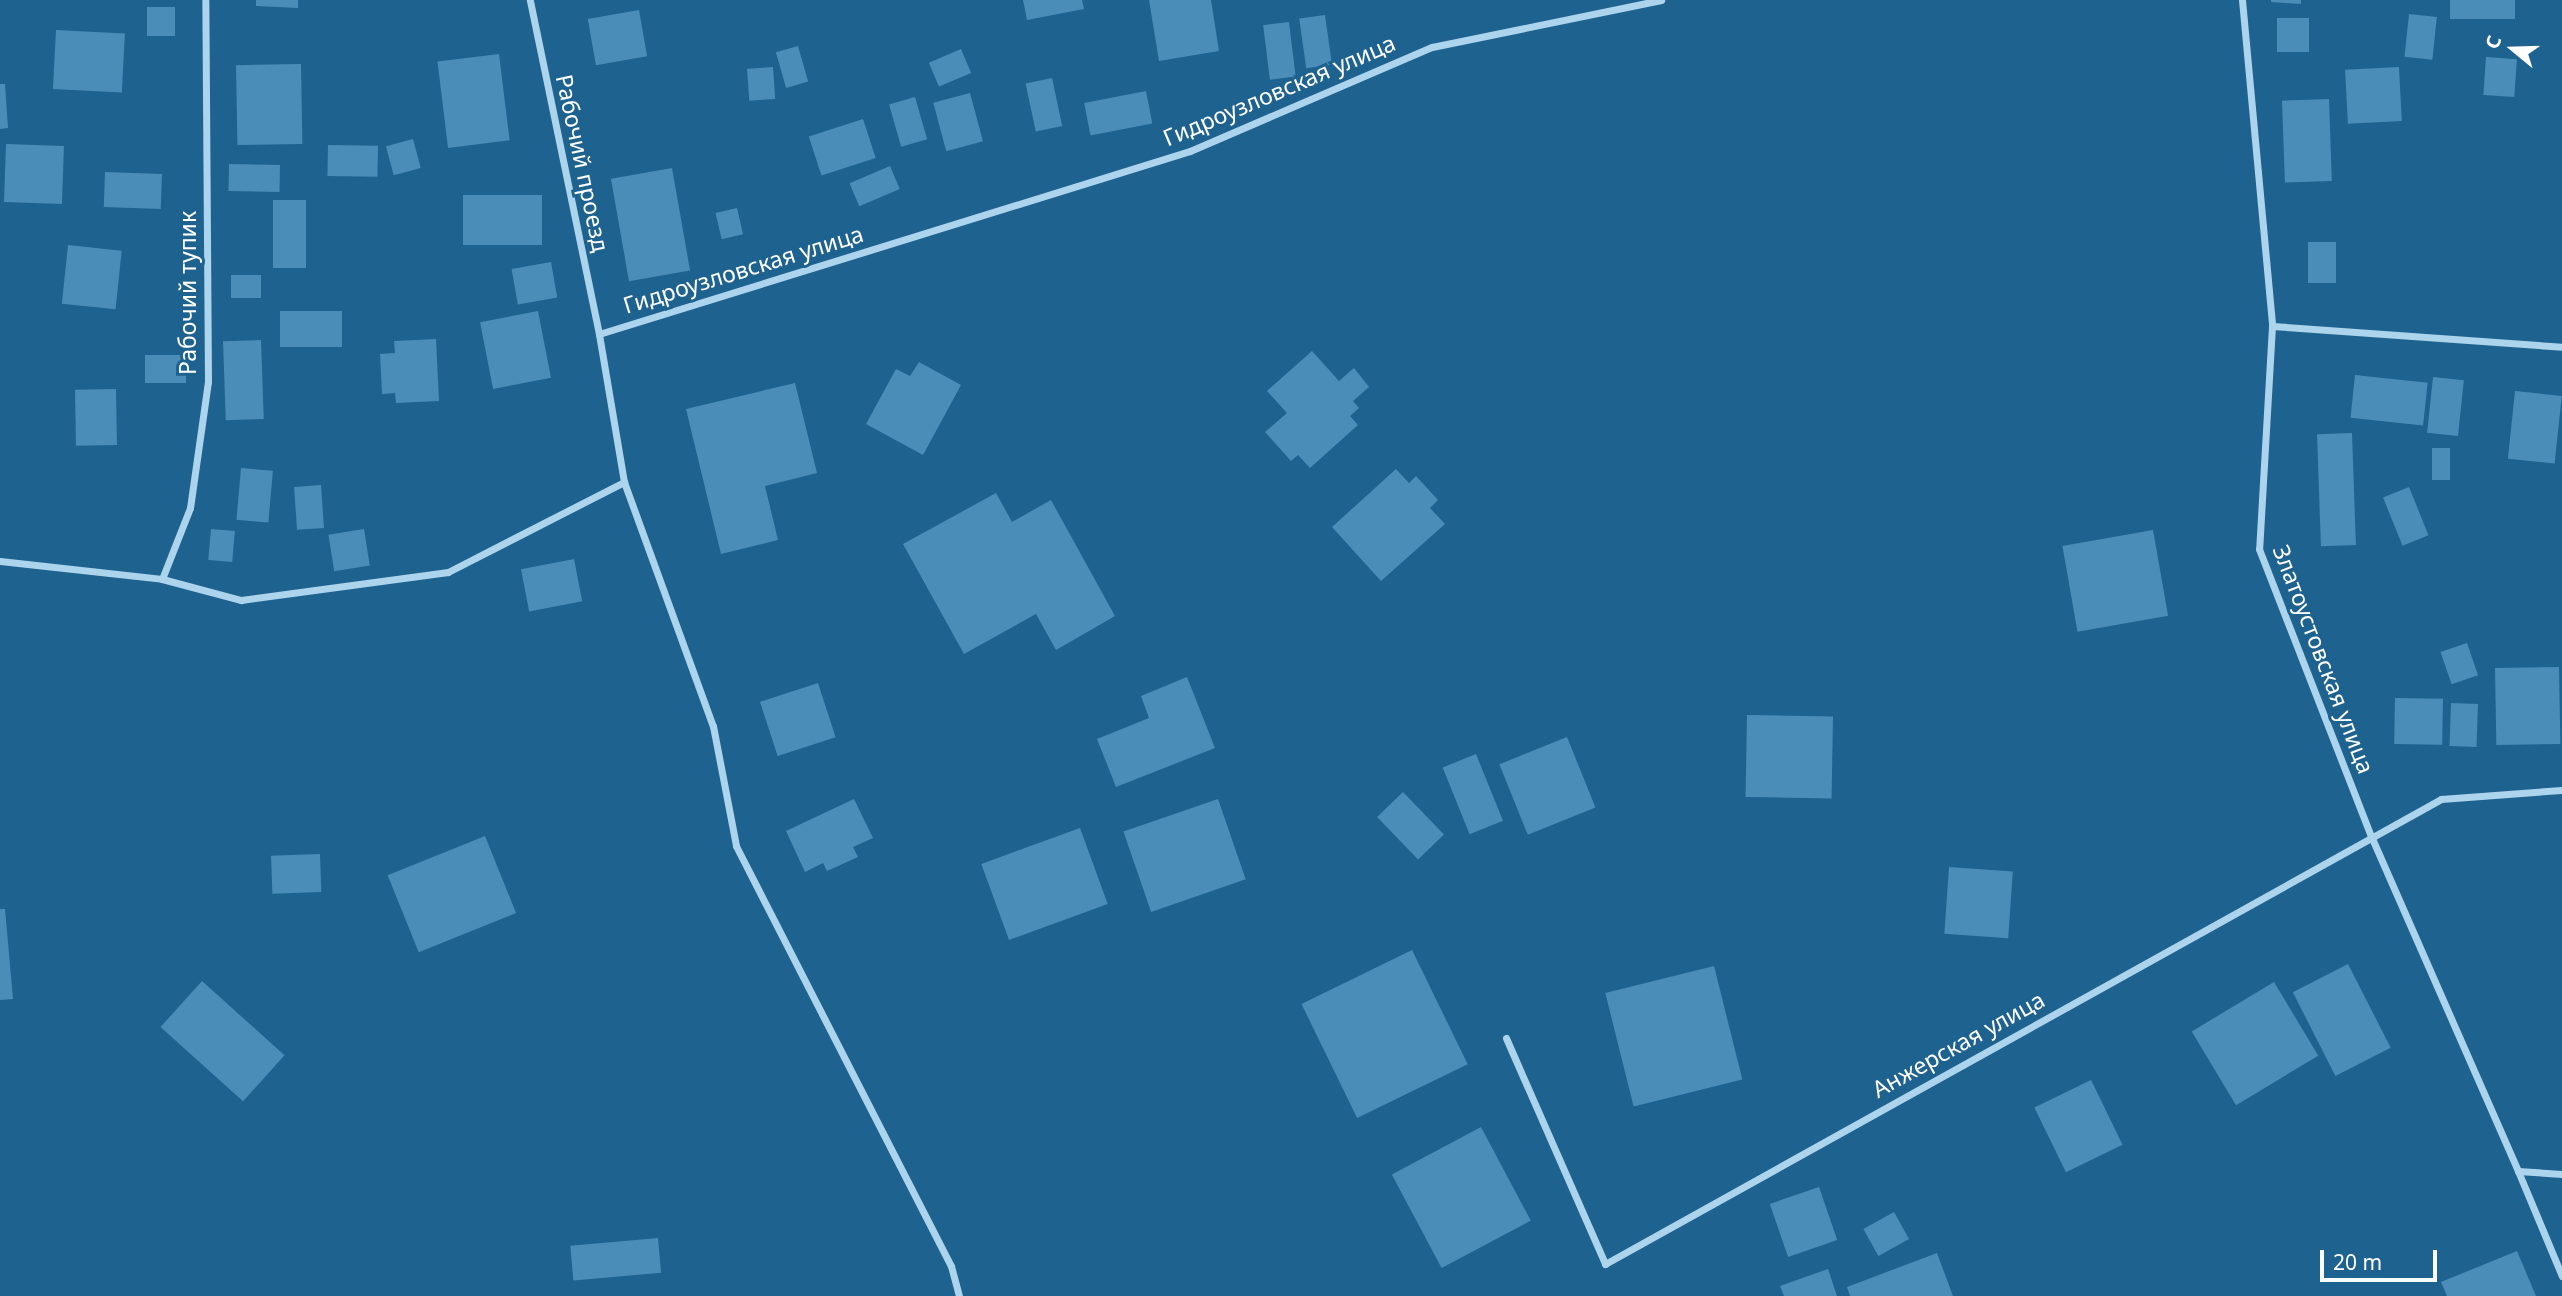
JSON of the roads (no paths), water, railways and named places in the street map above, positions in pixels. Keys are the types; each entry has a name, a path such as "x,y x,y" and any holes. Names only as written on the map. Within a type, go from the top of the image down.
{"street":[{"name":"Рабочий тупик","path":"162,579 190,508 208,382 205,0"},
{"name":"Рабочий проезд","path":"530,0 599,334"},
{"name":"Гидроузловская улица","path":"959,1296 951,1266 736,846 713,726 624,482 599,334 1190,151 1432,47 1661,0"},
{"name":"Златоустовская улица","path":"2242,0 2272,326 2259,549 2371,836 2518,1171"},
{"path":"2272,326 2562,347"},
{"path":"0,561 162,579 241,600 448,572 624,482"},
{"name":"Анжерская улица","path":"1506,1038 1605,1264 2441,799 2562,790"},
{"path":"2562,1174 2518,1171 2562,1276"}]}
